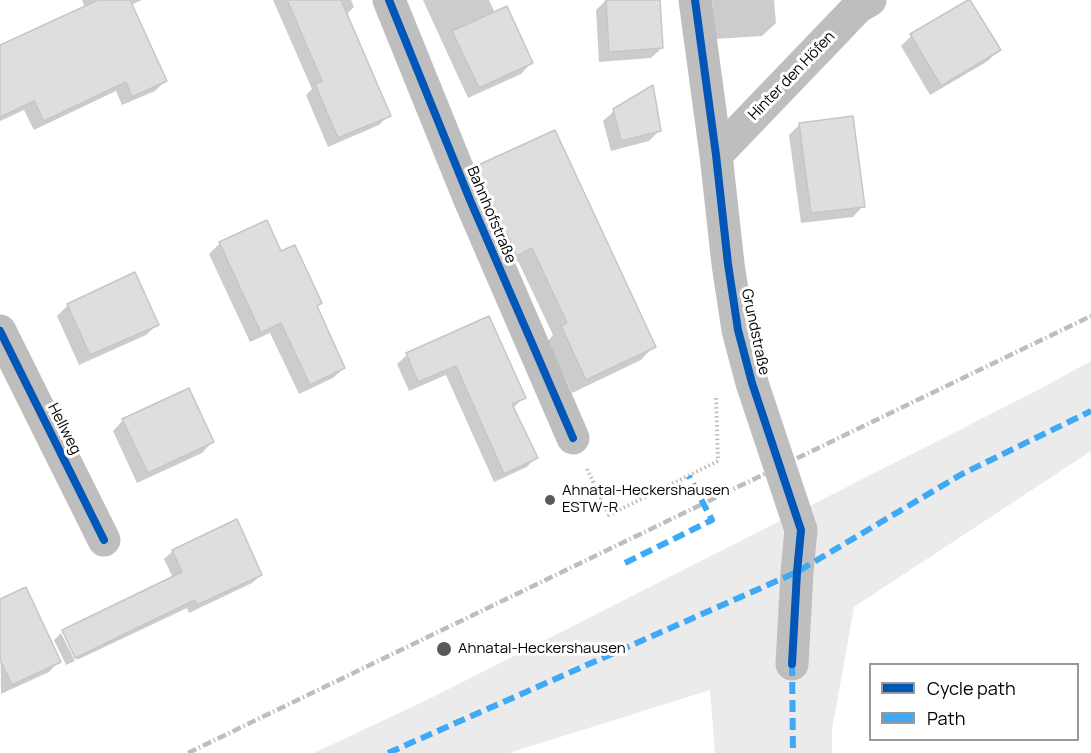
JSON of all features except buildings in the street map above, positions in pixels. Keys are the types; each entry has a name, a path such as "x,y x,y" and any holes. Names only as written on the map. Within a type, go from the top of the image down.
{"street":[{"name":"Bahnhofstraße","path":"389,0 470,200 573,438"},
{"name":"Grundstraße","path":"695,0 738,330 752,383 801,530 792,664"},
{"name":"Hinter den Höfen","path":"716,155 858,7 870,0"},
{"name":"Hellweg","path":"0,332 104,540"}],"path":[{"path":"573,438 609,515 718,461 717,444"}],"shaded area":[{"path":"1091,361 1091,451 854,607 832,730 832,753 715,753 710,690 509,753 314,753 433,697"}],"railway":[{"path":"188,753 1091,316"}],"marked path":[{"path":"388,753 797,572 962,474 1091,411"},
{"path":"625,563 712,520 689,476"},
{"path":"792,664 793,753"}],"cycle path":[{"path":"389,0 470,200 573,438"},
{"path":"695,0 738,330 752,383 801,530 792,664"},
{"path":"0,331 104,540"}],"place":[{"name":"Ahnatal-Heckershausen ESTW-R","path":"550,500"},
{"name":"Ahnatal-Heckershausen","path":"444,649"}]}
